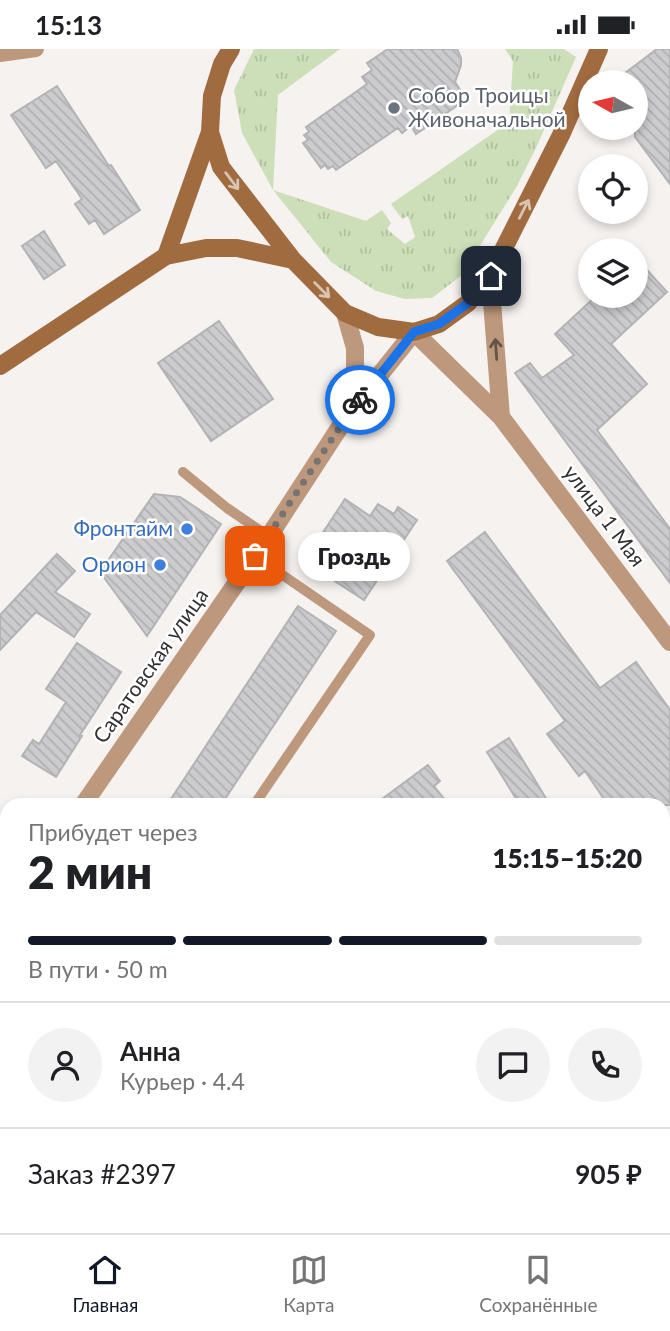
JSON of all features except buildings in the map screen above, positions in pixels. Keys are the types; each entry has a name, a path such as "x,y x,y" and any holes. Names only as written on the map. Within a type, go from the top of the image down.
{"main road":[{"path":"166,256 210,132 212,96 222,64 231,49"},
{"path":"210,132 220,167 293,260 345,313 378,327 414,332 439,324 468,303 491,276 561,135 599,49"},
{"path":"0,366 166,256 206,248 237,247 293,260"}],"street":[{"path":"0,54 36,49"},
{"path":"491,276 501,417"},
{"path":"345,313 355,348 355,377 349,413"},
{"name":"Саратовская улица","path":"88,798 255,556 349,413 414,332"},
{"name":"улица 1 Мая","path":"414,332 501,417 670,642"}],"lane":[{"path":"183,472 227,508 268,536"},
{"path":"255,556 370,635 259,798"}],"green space":[{"path":"254,49 340,49 278,95 273,190 242,133 234,90"},
{"path":"505,49 564,49 576,57 517,186 462,275 432,298 405,299 376,291 331,262 273,190 366,221 382,210 391,223 387,229 405,244 415,237 408,216 402,219 391,204 509,122 513,61"}],"way so far":[{"path":"255,556 360,400"}],"place":[{"name":"Собор Троицы Живоначальной","path":"394,108"},
{"name":"Фронтайм","path":"187,529"},
{"name":"Гроздь","path":"255,556"},
{"name":"Орион","path":"160,565"}],"route":[{"path":"360,400 414,332 439,324 468,303 491,276"}]}
